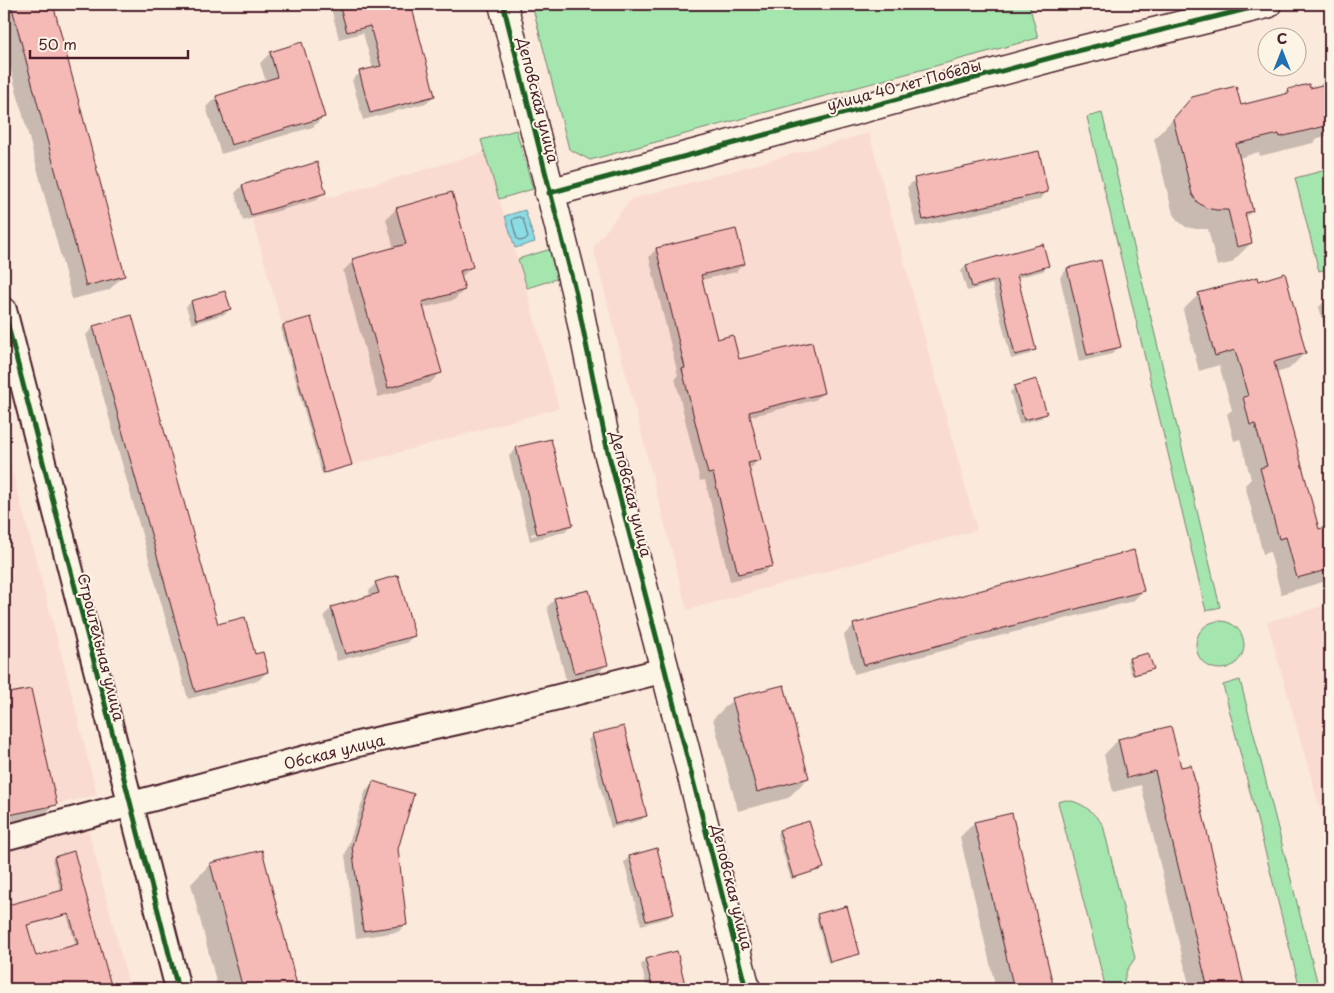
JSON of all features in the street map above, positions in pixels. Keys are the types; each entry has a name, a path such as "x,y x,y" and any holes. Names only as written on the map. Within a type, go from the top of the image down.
{"street":[{"name":"Деповская улица","path":"503,4 549,193 576,294 607,448 746,989"},
{"name":"улица 40 лет Победы","path":"549,193 1061,55 1267,4"},
{"name":"Строительная улица","path":"4,310 178,989"},
{"name":"Обская улица","path":"4,838 358,744 475,718 665,670"}],"shaded area":[{"path":"869,133 977,530 687,610 593,247 631,199"},
{"path":"485,152 559,408 324,473 251,215 326,193 327,198"},
{"path":"4,441 97,795 4,816"},
{"path":"1330,604 1330,844 1267,622"},
{"path":"88,829 130,989 4,989 4,853"}],"green space":[{"path":"532,4 1029,4 1038,38 590,160 569,149"},
{"path":"1102,113 1220,607 1206,611 1087,117"},
{"path":"516,130 533,189 499,199 481,140"},
{"path":"1330,169 1330,268 1319,271 1295,178"},
{"path":"551,249 559,278 527,288 518,259"},
{"path":"1215,621 1225,621 1237,628 1244,640 1244,650 1237,662 1225,669 1215,669 1207,665 1200,658 1196,650 1196,640 1200,632 1207,625"},
{"path":"1240,680 1319,989 1300,989 1223,685"},
{"path":"1066,800 1087,808 1103,825 1135,958 1127,970 1124,980 1129,989 1106,989 1058,802"}],"water":[{"path":"525,210 535,242 515,248 505,216"}],"building":[{"path":"11,4 53,4 125,276 86,286"},
{"path":"339,4 411,4 435,96 370,113 359,71 381,66 370,26 347,32"},
{"path":"302,42 325,117 231,145 216,96 277,77 270,52"},
{"path":"1330,83 1330,125 1280,137 1279,134 1236,144 1253,211 1245,213 1252,243 1237,247 1228,210 1206,208 1197,202 1192,194 1173,119 1192,97 1236,86 1241,105 1289,93 1288,89 1309,84 1310,88"},
{"path":"1039,151 1048,192 923,220 914,178"},
{"path":"317,162 326,193 251,215 242,185"},
{"path":"452,192 473,267 460,271 465,290 422,302 442,373 388,388 352,259 406,244 396,208"},
{"path":"736,229 745,264 701,275 717,339 733,335 739,359 812,342 824,393 749,412 761,460 748,463 773,566 738,574 713,473 708,474 682,369 685,368 656,248"},
{"path":"1043,244 1049,266 1017,275 1036,350 1015,355 997,280 972,287 966,265"},
{"path":"1101,260 1121,347 1087,355 1067,268"},
{"path":"1285,273 1306,353 1274,362 1319,529 1330,526 1330,569 1297,578 1286,537 1279,539 1260,468 1267,466 1255,424 1250,425 1243,397 1248,396 1235,350 1215,356 1198,293 1258,277 1259,281"},
{"path":"225,291 231,309 196,320 191,301"},
{"path":"132,315 218,624 245,617 255,654 263,652 268,672 195,692 93,326"},
{"path":"311,317 352,465 324,473 283,325"},
{"path":"1036,379 1047,414 1024,420 1014,386"},
{"path":"551,439 573,525 537,534 516,447"},
{"path":"1134,550 1144,591 864,665 853,624"},
{"path":"398,575 415,636 345,654 331,607 379,593 375,582"},
{"path":"589,590 608,665 574,673 554,598"},
{"path":"1148,653 1154,669 1134,675 1129,658"},
{"path":"784,685 809,778 757,792 732,698"},
{"path":"31,689 57,805 4,816 4,694"},
{"path":"624,726 647,816 615,824 592,734"},
{"path":"1171,726 1181,767 1191,765 1245,989 1208,989 1155,771 1127,778 1118,739"},
{"path":"373,781 414,794 398,849 407,925 363,931 352,846"},
{"path":"1012,813 1054,989 1014,989 974,822"},
{"path":"809,821 824,868 793,878 779,830"},
{"path":"657,848 674,914 646,921 629,856"},
{"path":"262,850 298,989 243,989 210,863"},
{"path":"74,851 112,989 4,989 4,906 63,890 54,857","holes":["69,914 78,944 36,956 27,925"]},
{"path":"847,906 860,954 830,962 817,914"},
{"path":"677,951 686,989 653,989 645,959"}],"cycle path":[{"path":"503,4 576,294 607,448 746,989"},
{"path":"549,193 1061,55 1267,4"},
{"path":"4,310 178,989"}]}
